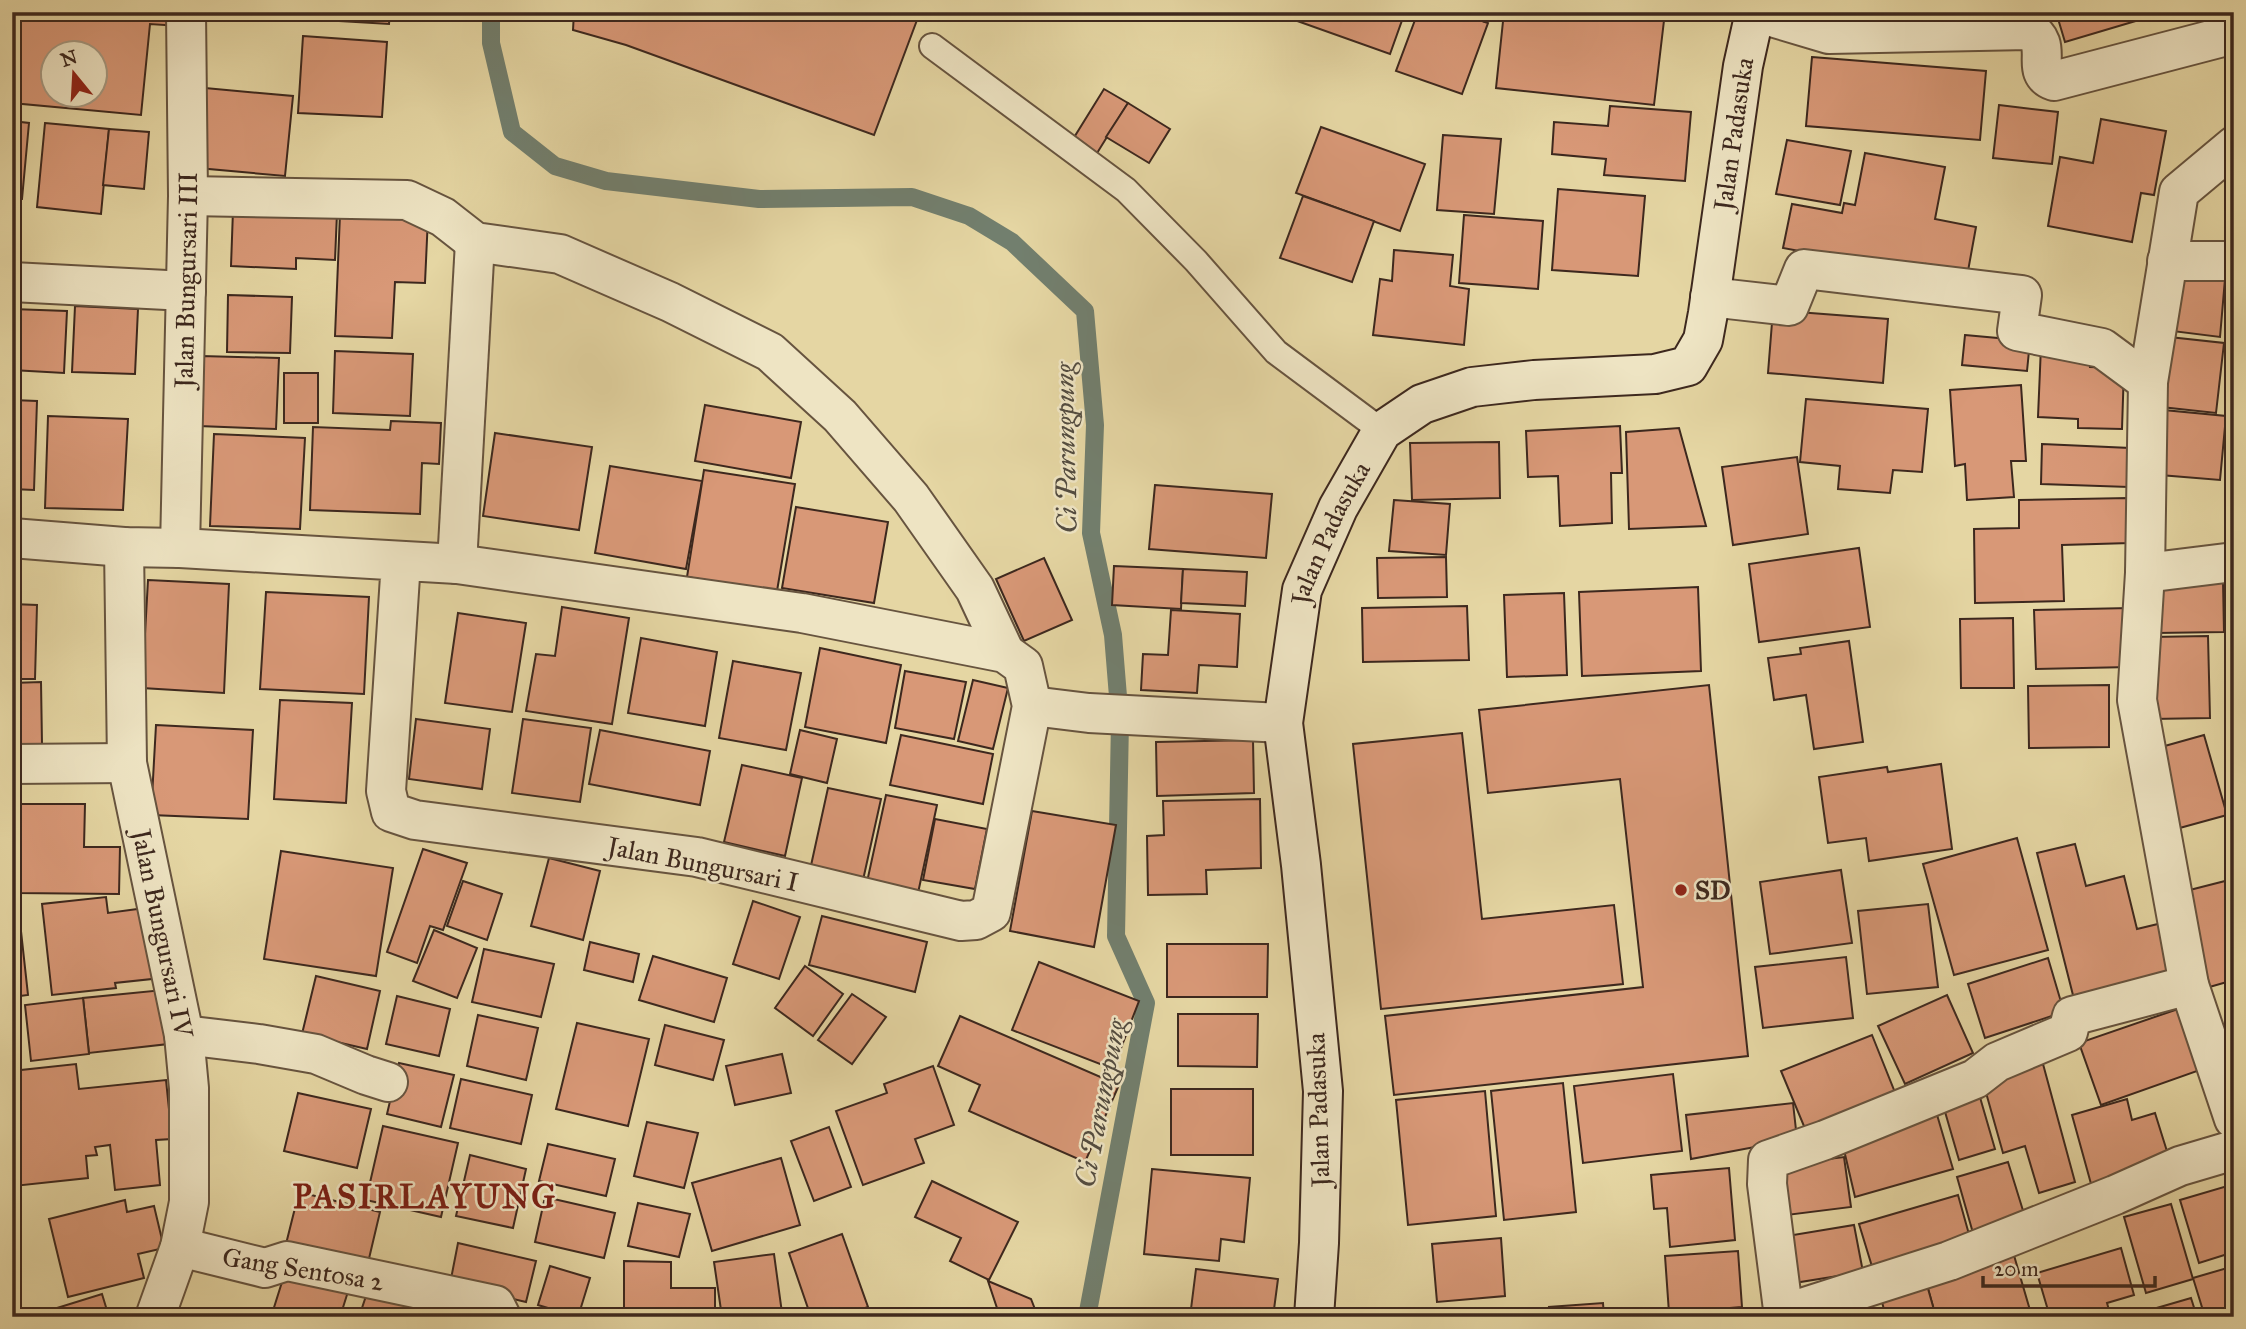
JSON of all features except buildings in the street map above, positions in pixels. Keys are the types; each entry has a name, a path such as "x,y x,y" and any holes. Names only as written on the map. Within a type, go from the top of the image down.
{"street":[{"name":"Jalan Bungursari III","path":"180,548 188,196 186,12"},
{"path":"1755,12 1829,34 2028,30 2038,36 2043,44 2042,71 2047,79 2054,81 2234,34"},
{"name":"Jalan Padasuka","path":"1314,1317 1320,1244 1323,1091 1301,865 1283,723 1302,590 1338,508 1382,431 1422,404 1472,387 1534,380 1655,374 1688,366 1703,340 1743,66 1755,12"},
{"path":"2234,146 2179,192 2148,382 2146,573 2137,700 2189,985 2221,1042 2234,1119"},
{"path":"188,196 407,200 443,216 475,242 457,564"},
{"name":"Jalan Bungursari I","path":"401,561 386,792 391,812 415,820 697,857 961,921 976,920 991,912 1032,706 1023,666 1005,653 975,589 911,498 840,416 770,352 670,302 560,254 475,242"},
{"path":"2167,261 2234,261"},
{"path":"1710,297 1789,306 1804,269 2022,295 2017,331 2102,348 2148,382"},
{"path":"12,282 186,291"},
{"path":"12,538 124,547 457,564 802,613 1005,653"},
{"name":"Jalan Bungursari IV","path":"124,547 127,763 184,1035 189,1088 189,1202 180,1247 155,1317"},
{"path":"2146,573 2234,562"},
{"path":"1032,706 1089,713 1283,723"},
{"path":"12,764 127,763"},
{"path":"2189,985 2072,1016 2068,1032 1997,1062 1975,1079 1825,1140 1768,1160 1767,1184 1783,1315 1949,1261 2180,1166 2234,1150"},
{"path":"184,1035 316,1054 388,1082"},
{"name":"Gang Sentosa 2","path":"180,1247 265,1268 287,1261 445,1294 495,1305 501,1317"}],"lane":[{"path":"932,46 1126,190 1196,261 1276,352 1382,431"}],"waterway":[{"name":"Ci Parungpung","path":"491,12 491,43 512,132 555,166 606,181 759,199 912,197 969,216 1012,242 1085,311 1095,425 1091,533 1113,635 1120,721 1116,936 1146,1003 1087,1317"}],"place":[{"name":"SD","path":"1681,890"}],"district":[{"name":"PASIRLAYUNG","path":"425,1196"}]}
